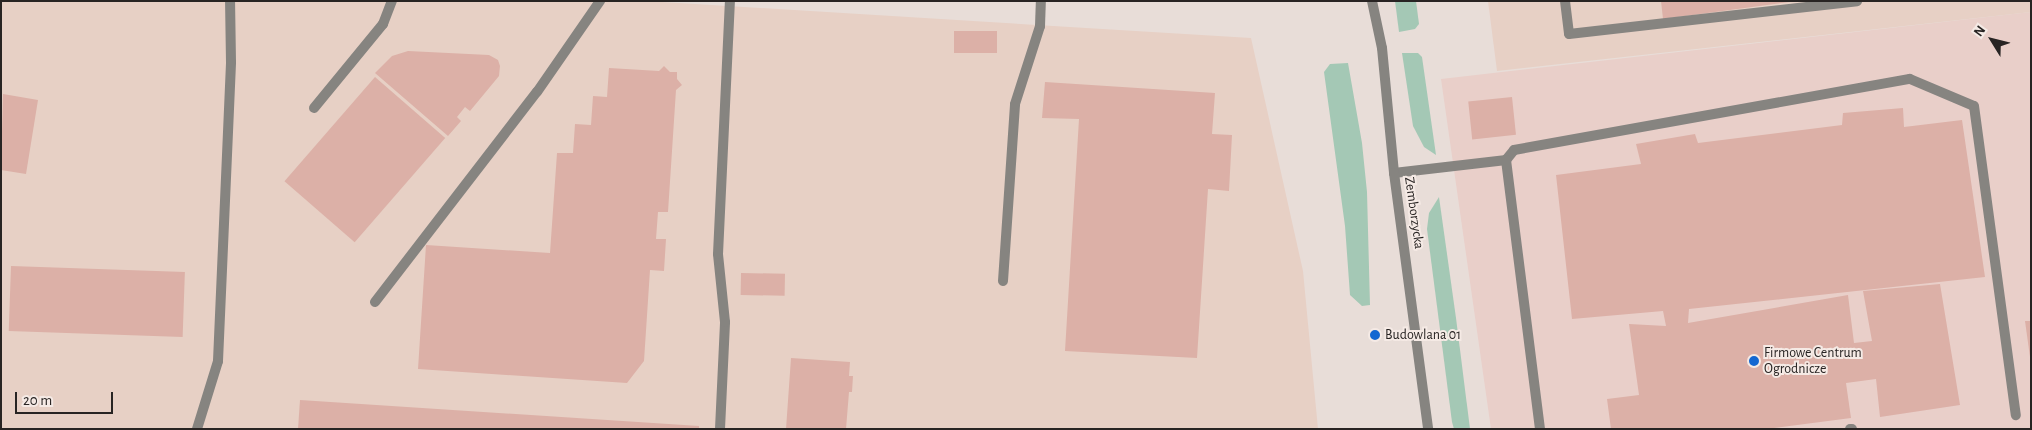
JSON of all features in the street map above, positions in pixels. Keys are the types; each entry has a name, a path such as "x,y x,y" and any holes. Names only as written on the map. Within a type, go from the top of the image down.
{"street":[{"path":"197,429 218,361 231,62 230,1"},
{"path":"314,108 383,24 392,1"},
{"path":"375,302 537,92 600,1"},
{"path":"720,429 725,322 718,254 730,1"},
{"path":"1003,281 1014,104 1040,26 1041,1"},
{"name":"Zemborzycka","path":"1372,1 1382,48 1394,173 1428,429"},
{"path":"1565,1 1569,34 1857,1"},
{"path":"1394,173 1506,160 1514,150 1910,79 1974,106 2016,415"},
{"path":"1506,160 1540,429"}],"shaded area":[{"path":"1,1 646,1 1251,38 1303,271 1318,429 1,429"},
{"path":"1488,1 2031,1 2031,12 1497,71"},
{"name":"Firmowe Centrum Ogrodnicze","path":"2031,12 2031,429 1491,429 1441,79"}],"green space":[{"path":"1395,1 1416,1 1419,24 1415,29 1399,32"},
{"path":"1402,53 1418,53 1422,57 1436,155 1424,147 1413,126"},
{"path":"1348,63 1362,143 1367,192 1370,305 1362,306 1350,295 1345,226 1324,72 1330,64"},
{"path":"1439,197 1470,429 1454,429 1452,422 1427,229 1429,213"}],"building":[{"path":"1661,1 1789,1 1789,2 1663,19"},
{"path":"954,31 997,31 997,53 954,53"},
{"path":"408,51 489,55 498,60 500,66 499,76 470,111 465,107 457,117 461,121 448,136 375,73 392,56"},
{"path":"664,66 670,72 677,72 677,79 682,85 676,90 668,212 658,212 656,239 666,239 664,271 650,270 644,361 627,383 418,369 426,245 550,253 557,153 573,153 575,124 591,125 593,96 607,97 609,68 659,71"},
{"path":"375,77 445,138 355,242 284,181"},
{"path":"1045,82 1215,93 1212,134 1232,135 1229,191 1208,189 1197,358 1065,351 1079,119 1042,118"},
{"path":"3,94 38,100 26,174 1,170"},
{"path":"1512,97 1516,135 1472,139 1468,102"},
{"path":"1903,108 1904,127 1962,120 1985,277 1689,309 1688,323 1848,295 1854,343 1872,341 1863,291 1940,284 1960,405 1880,417 1876,379 1846,383 1851,418 1766,429 1611,429 1607,399 1639,395 1629,324 1666,326 1663,311 1572,319 1556,175 1641,164 1636,144 1695,134 1698,143 1842,125 1843,113"},
{"path":"11,266 185,272 183,337 9,331"},
{"path":"741,273 785,274 785,296 741,295"},
{"path":"2025,321 2031,321 2031,357 2030,357"},
{"path":"791,358 850,362 849,376 853,376 852,392 849,392 846,429 786,429"},
{"path":"300,400 699,426 699,429 298,429"}],"place":[{"name":"Budowlana 01","path":"1375,335"},
{"name":"Firmowe Centrum Ogrodnicze","path":"1754,361"}]}
